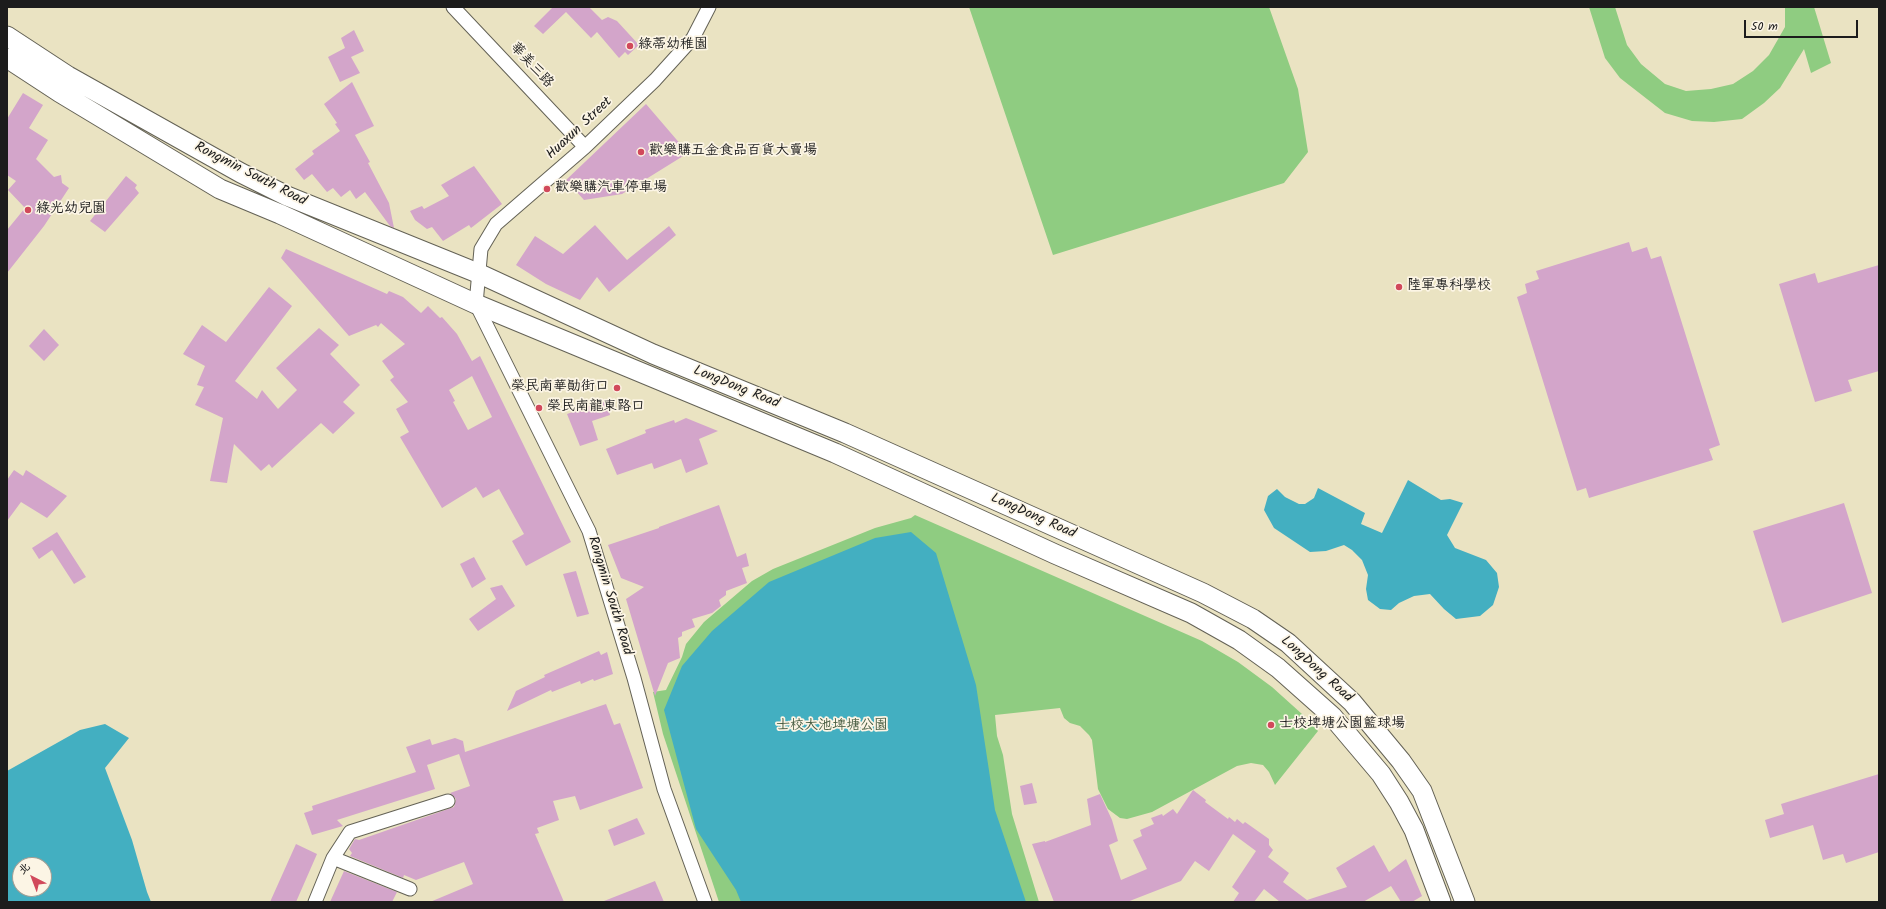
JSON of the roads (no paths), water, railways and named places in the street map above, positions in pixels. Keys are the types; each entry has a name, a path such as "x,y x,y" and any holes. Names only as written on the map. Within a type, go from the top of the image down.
{"street":[{"name":"華美三路","path":"453,7 585,147"},
{"name":"Huaxun Street","path":"480,274 481,249 496,224 585,147 655,80 692,38 709,7"},
{"name":"Rongmin South Road","path":"7,36 63,84 220,189 280,214 476,304 589,531 634,678 664,788 705,902"},
{"name":"Rongmin South Road","path":"7,58 63,84 287,196 480,274"},
{"path":"476,304 480,274"},
{"name":"LongDong Road","path":"480,274 653,354 838,430 1203,593 1253,619 1288,643 1352,702 1401,761 1422,792 1463,896"},
{"name":"LongDong Road","path":"476,304 835,453 1054,554 1191,612 1239,640 1278,668 1332,716 1381,774 1399,802 1414,830 1440,901"},
{"path":"1239,640 1253,619"},
{"path":"315,902 333,858 350,832 448,801"},
{"path":"1414,830 1435,822"},
{"path":"333,858 410,889"},
{"path":"1440,901 1463,896"}],"water":[{"path":"1408,480 1441,500 1450,499 1463,503 1447,535 1455,548 1486,560 1497,573 1499,587 1493,605 1480,616 1456,619 1430,594 1414,596 1399,603 1391,610 1380,609 1368,600 1366,589 1368,575 1362,560 1352,550 1344,545 1326,551 1310,552 1274,528 1264,510 1268,496 1277,489 1285,497 1299,504 1305,504 1314,498 1318,488 1365,513 1361,524 1382,533"},
{"name":"士校大池埤塘公園","path":"911,532 936,553 976,685 995,810 1026,902 741,902 736,890 696,829 664,710 682,666 712,631 769,582 875,538"},
{"path":"105,724 129,738 105,768 132,840 151,902 7,902 7,771 80,730"}],"place":[{"name":"綠蒂幼稚園","path":"630,46"},
{"name":"歡樂購五金食品百貨大賣場","path":"641,152"},
{"name":"歡樂購汽車停車場","path":"547,189"},
{"name":"綠光幼兒園","path":"28,210"},
{"name":"陸軍專科學校","path":"1399,287"},
{"name":"榮民南華勛街口","path":"617,388"},
{"name":"榮民南龍東路口","path":"539,408"},
{"name":"士校埤塘公園籃球場","path":"1271,725"}]}
